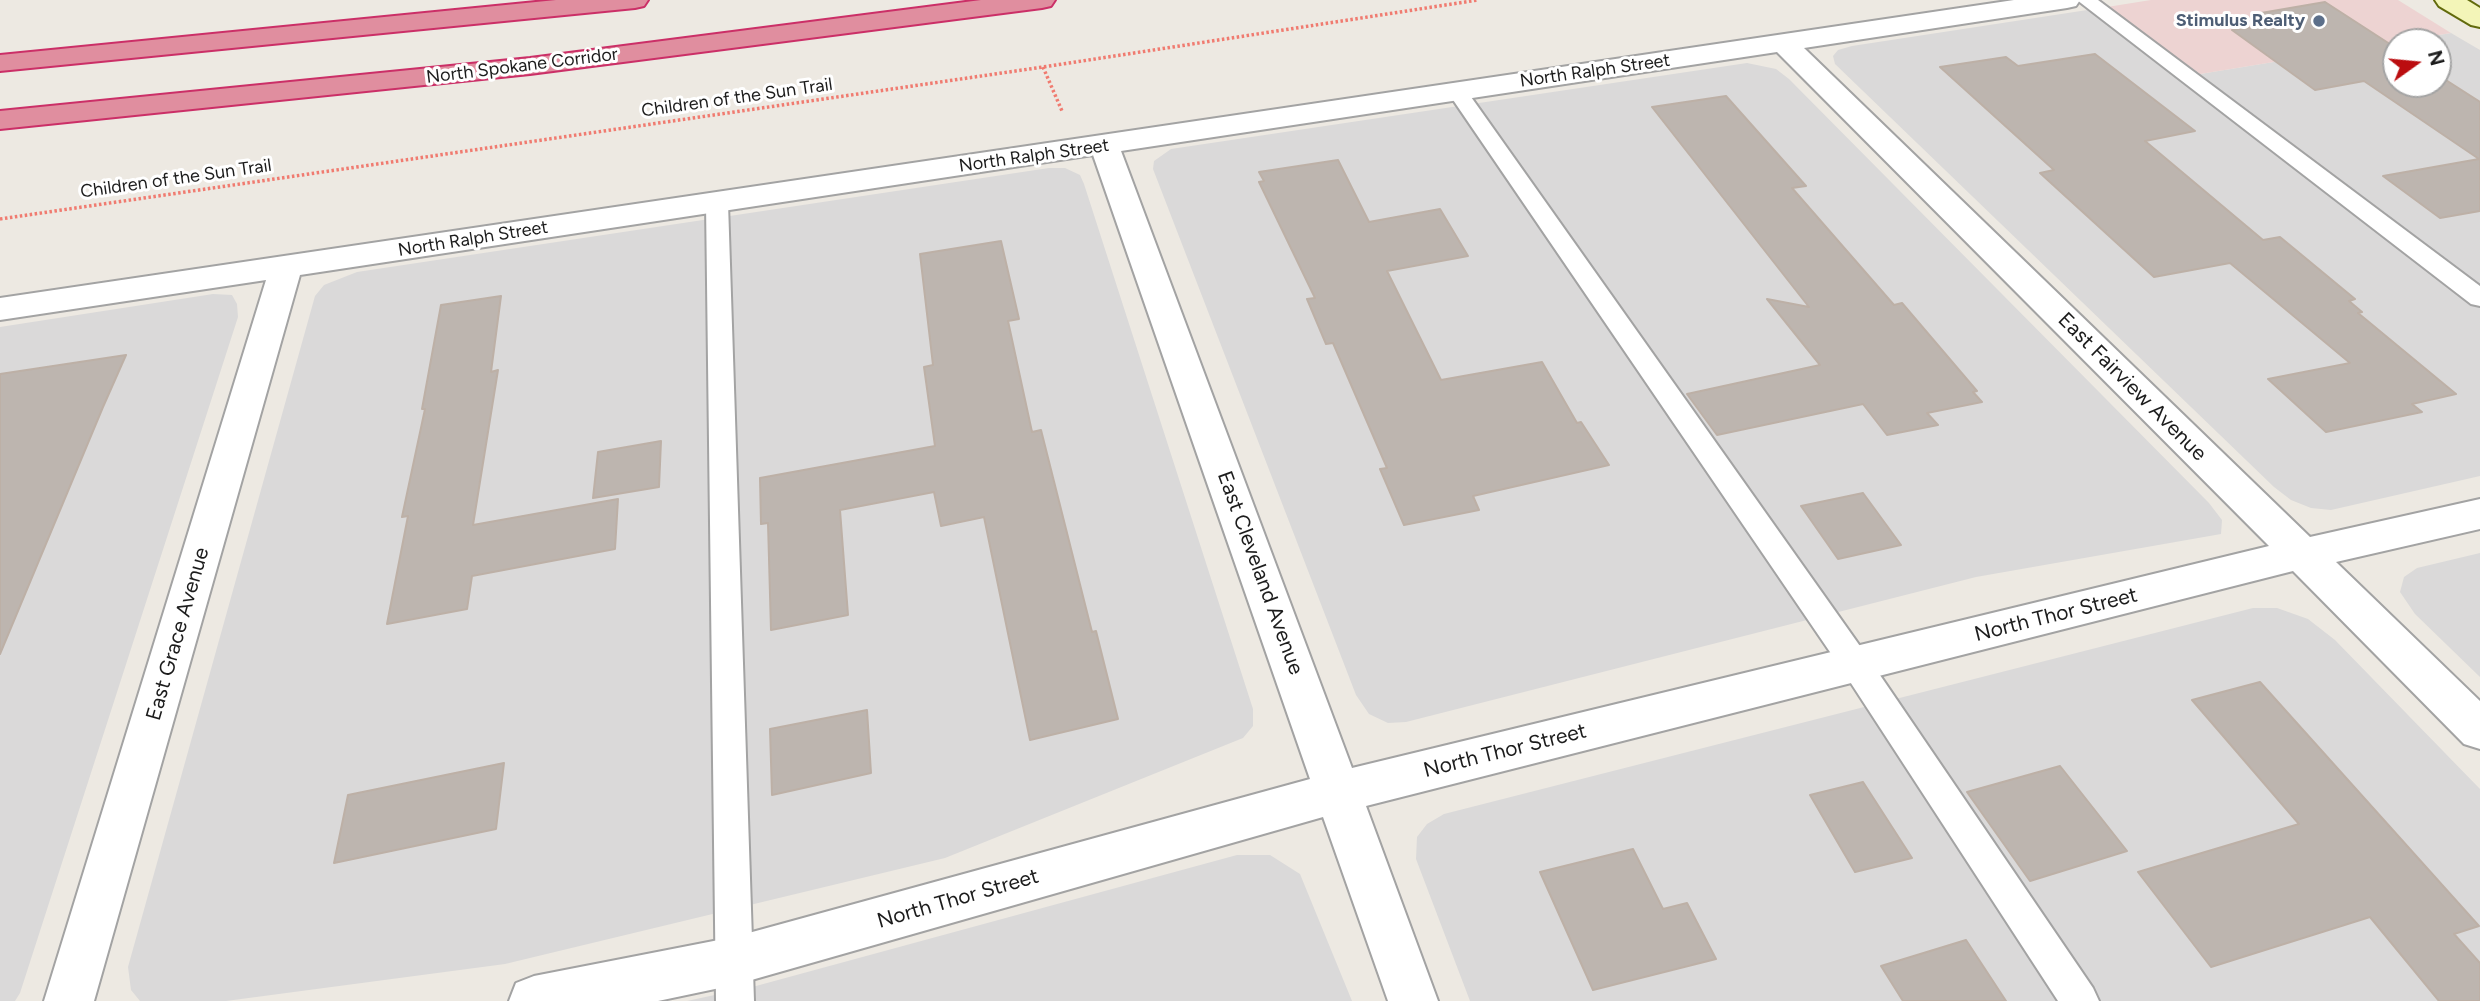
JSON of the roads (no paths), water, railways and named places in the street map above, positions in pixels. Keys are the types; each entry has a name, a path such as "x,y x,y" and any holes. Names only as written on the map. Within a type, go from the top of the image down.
{"highway":[{"path":"0,64 635,0"},
{"name":"North Spokane Corridor","path":"0,120 530,66 1042,0"}],"main road":[{"path":"2448,0 2480,19"}],"street":[{"name":"North Ralph Street","path":"0,309 2067,0"},
{"name":"East Fairview Avenue","path":"1784,43 2480,730"},
{"name":"East Cleveland Avenue","path":"1104,145 1413,1001"},
{"name":"East Grace Avenue","path":"69,1001 286,267"},
{"name":"North Thor Street","path":"534,1001 735,981 1339,792 2301,554 2480,514"}],"lane":[{"path":"2086,0 2480,298"},
{"path":"1457,91 1856,665 2080,1001"},
{"path":"717,202 735,981"}],"place":[{"name":"Stimulus Realty","path":"2319,21"}]}
